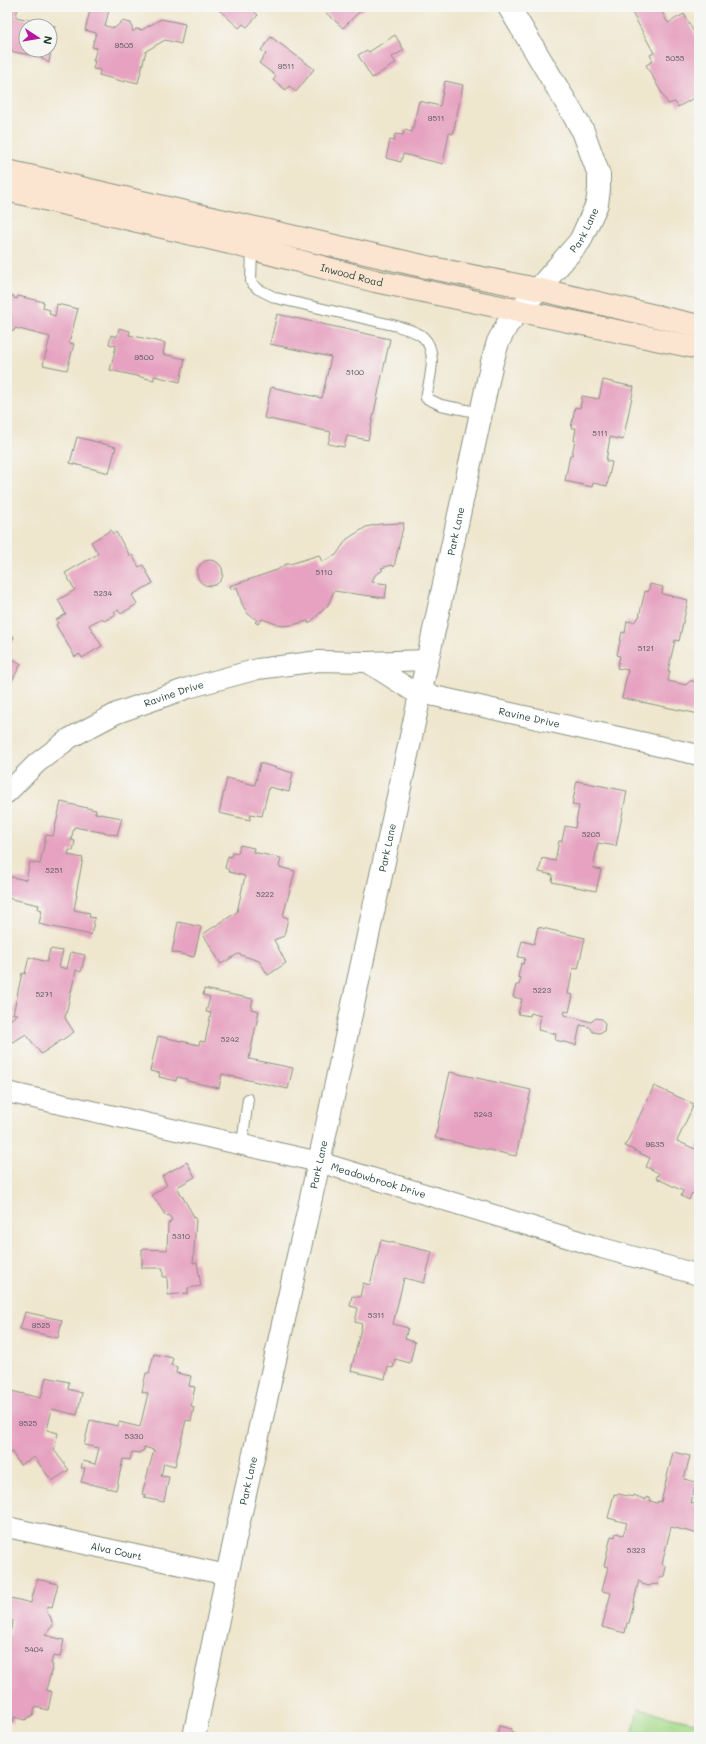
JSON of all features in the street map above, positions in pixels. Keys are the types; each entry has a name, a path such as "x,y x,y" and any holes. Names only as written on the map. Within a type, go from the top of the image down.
{"main road":[{"name":"Inwood Road","path":"16,183 232,233 427,266 537,289 699,326"},
{"name":"Inwood Road","path":"232,233 252,249 375,281 699,348"}],"street":[{"name":"Park Lane","path":"194,1737 227,1575 319,1162 492,362 498,342 506,324 580,241 597,204 599,175 583,131 509,7"},
{"name":"Ravine Drive","path":"7,793 37,763 70,738 117,713 188,688 258,669 319,661 367,662 428,660"},
{"name":"Ravine Drive","path":"367,662 411,690 421,694 699,755"},
{"name":"Meadowbrook Drive","path":"7,1092 319,1162 602,1248 699,1275"},
{"name":"Alva Court","path":"7,1527 227,1575"}],"lane":[{"path":"252,249 251,282 258,289 276,298 397,326 412,331 423,337 430,346 432,361 426,398 441,405 481,413"},
{"path":"242,1144 248,1099"}],"green space":[{"path":"638,1709 699,1723 699,1737 632,1737"}],"building":[{"path":"7,7 18,7 16,17 20,18 18,18 18,53 7,51"},
{"path":"91,7 109,10 105,26 115,28 122,21 131,23 133,32 136,29 142,30 161,19 185,24 181,44 165,40 146,51 138,83 126,80 125,82 99,75 100,70 93,69 95,61 93,61 97,48 92,47 96,33 85,30"},
{"path":"216,7 249,7 258,15 247,27 243,24 239,28"},
{"path":"326,7 367,7 358,13 343,28 323,10"},
{"path":"629,7 659,7 668,23 684,14 699,41 699,95 678,107 675,102 668,104 646,65 653,61 650,55 654,53"},
{"path":"395,35 404,50 392,57 396,63 372,78 358,55 367,50 369,52"},
{"path":"271,37 314,69 296,92 289,86 286,90 273,80 276,76 259,63 266,54 261,50"},
{"path":"41,58 50,58 49,63"},
{"path":"445,81 463,85 453,134 449,133 443,164 403,154 401,162 386,158 390,140 394,141 395,134 403,135 404,130 412,132 419,101 440,106"},
{"path":"7,295 14,296 14,298 17,299 18,296 44,302 43,308 50,310 49,314 55,316 57,304 78,309 69,343 74,344 67,370 43,365 50,337 15,328 14,331 7,330"},
{"path":"277,314 390,339 368,440 347,436 344,447 328,444 331,432 264,418 271,387 322,398 331,357 270,344"},
{"path":"119,328 130,331 129,335 165,343 163,354 185,359 180,382 154,376 154,380 110,370 116,346 109,344 111,335 117,337"},
{"path":"603,380 634,387 623,440 610,437 606,461 612,462 607,486 593,483 592,487 565,481 570,455 572,455 575,440 576,428 571,428 575,407 580,408 582,396 599,399"},
{"path":"77,437 116,447 109,473 70,463"},
{"path":"404,523 394,567 392,565 381,568 383,570 375,575 372,582 387,584 385,598 334,591 328,605 309,624 308,621 282,626 262,619 258,624 255,622 257,620 248,614 242,604 237,587 231,589 230,586 277,570 286,564 319,555 322,562 336,555 347,539 366,527 380,524"},
{"path":"111,530 113,534 116,532 130,556 132,555 139,567 143,565 153,583 132,595 137,604 121,614 118,610 114,612 116,614 104,621 102,618 89,625 102,646 82,658 80,654 75,657 56,625 58,623 56,620 66,614 58,600 75,590 65,573 98,554 91,542"},
{"path":"210,560 220,563 223,573 220,583 210,586 200,583 197,573 200,563"},
{"path":"650,584 663,587 662,594 688,600 679,641 675,640 668,671 670,671 668,681 686,685 690,681 695,681 699,684 699,714 622,698 628,670 617,668 620,656 617,655 622,632 625,633 627,621 634,622 639,617 645,591 648,592"},
{"path":"7,632 14,637 10,645 12,653 10,657 21,664 7,690"},
{"path":"260,763 293,773 289,792 269,787 262,816 251,814 250,820 219,813 227,778 255,785"},
{"path":"577,781 627,791 616,846 598,843 593,868 601,870 596,891 552,882 553,875 539,872 542,858 555,861 559,841 562,841 565,826 575,828 579,806 572,805"},
{"path":"61,802 96,810 95,813 122,818 117,835 74,827 71,840 75,841 73,851 69,850 68,855 83,858 74,910 90,913 89,917 95,918 91,935 39,924 42,910 38,909 39,905 7,898 7,876 26,880 30,862 40,864 46,835 53,836"},
{"path":"240,845 254,848 253,852 281,858 279,867 295,871 283,916 288,918 284,936 274,940 286,963 268,975 259,961 238,954 221,964 203,934 237,912 245,876 229,872 229,870 225,868 228,856 231,857 232,852 238,853"},
{"path":"178,922 201,927 194,957 172,952"},
{"path":"538,927 585,938 578,969 573,968 568,994 573,995 569,1012 565,1011 564,1015 591,1022 596,1018 602,1019 605,1024 604,1031 599,1033 593,1032 590,1027 580,1025 576,1045 555,1040 556,1034 538,1030 541,1016 531,1013 530,1016 518,1014 522,999 513,997 516,985 519,985 521,978 518,977 521,963 523,964 525,958 518,957 522,941 534,944"},
{"path":"50,949 63,951 59,967 67,969 71,952 85,955 81,972 76,970 65,1018 74,1032 41,1054 26,1034 7,1046 7,1022 18,1014 13,1014 22,973 25,974 29,957 47,962"},
{"path":"204,989 253,999 251,1009 259,1011 249,1059 293,1068 288,1089 222,1074 219,1088 187,1081 187,1079 177,1077 176,1081 159,1077 160,1073 150,1071 158,1036 199,1045 200,1041 205,1042 211,1013 206,1012 210,997 203,995"},
{"path":"450,1072 531,1090 516,1156 435,1138"},
{"path":"654,1086 694,1104 677,1141 695,1149 699,1141 699,1197 692,1193 689,1200 681,1196 683,1191 656,1178 659,1173 646,1167 650,1158 625,1146"},
{"path":"187,1162 195,1177 177,1187 196,1220 193,1263 197,1262 201,1286 188,1288 188,1293 168,1295 167,1277 163,1277 163,1268 142,1268 142,1249 167,1250 168,1224 172,1220 169,1215 166,1216 152,1195 167,1185 162,1176"},
{"path":"381,1240 432,1252 424,1283 404,1278 393,1324 408,1328 405,1339 415,1342 410,1363 395,1359 393,1368 388,1367 385,1379 351,1371 362,1324 355,1322 358,1308 350,1306 352,1296 360,1297 363,1283 370,1285"},
{"path":"25,1312 62,1320 58,1338 20,1329"},
{"path":"154,1354 173,1358 171,1365 177,1367 176,1373 191,1376 189,1386 195,1387 191,1406 194,1407 191,1421 186,1420 175,1466 164,1463 161,1476 169,1477 164,1502 144,1498 145,1495 142,1494 154,1450 144,1447 144,1450 139,1453 132,1452 130,1460 123,1459 116,1490 81,1482 85,1468 81,1468 83,1461 95,1464 99,1448 84,1445 90,1420 118,1426 119,1422 140,1427 148,1393 142,1392 146,1373 149,1373"},
{"path":"46,1377 69,1382 68,1389 82,1393 77,1415 52,1409 47,1430 58,1433 54,1450 69,1470 52,1481 34,1457 20,1465 12,1452 7,1455 7,1390 41,1398"},
{"path":"673,1452 690,1456 684,1479 696,1482 691,1503 699,1505 699,1534 671,1527 662,1564 666,1567 664,1576 659,1578 658,1585 653,1584 649,1586 642,1584 639,1580 629,1623 627,1623 625,1633 602,1627 611,1593 602,1591 608,1567 604,1566 611,1536 615,1537 616,1533 623,1535 627,1523 608,1518 614,1494 633,1497 634,1495 646,1500 646,1497 651,1499 650,1501 657,1503 658,1501 661,1502"},
{"path":"37,1579 58,1584 52,1607 48,1606 47,1613 50,1616 53,1625 45,1635 64,1640 60,1657 53,1656 51,1664 53,1665 46,1690 52,1692 48,1710 35,1707 33,1715 25,1720 14,1717 13,1722 7,1720 7,1643 13,1621 7,1619 7,1597 31,1603"},
{"path":"499,1726 512,1729 511,1733 515,1734 517,1737 497,1737"}]}
